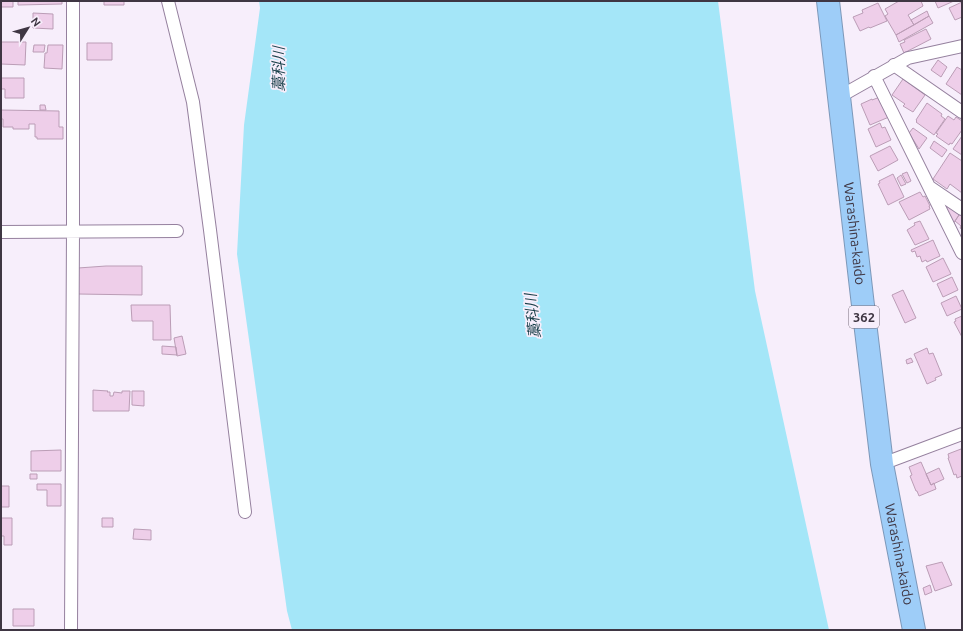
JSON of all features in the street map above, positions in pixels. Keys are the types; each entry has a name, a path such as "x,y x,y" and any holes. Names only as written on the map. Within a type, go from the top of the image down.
{"highway":[{"name":"Warashina-kaido","path":"828,1 882,464 914,630"}],"street":[{"path":"71,630 73,1"},
{"path":"168,1 193,102 245,512"},
{"path":"839,96 908,58 962,46"},
{"path":"894,65 962,112"},
{"path":"874,76 962,253"},
{"path":"930,188 962,210"},
{"path":"1,232 177,231"},
{"path":"882,464 962,434"}],"water":[{"name":"藁科川","path":"259,1 718,1 755,291 829,630 292,630 287,611 237,254 244,125 260,8"}],"building":[{"path":"1,1 13,1 13,7 1,7"},
{"path":"18,1 62,1 62,4 18,5"},
{"path":"104,1 124,1 124,5 104,5"},
{"path":"899,1 921,1 923,6 908,15 914,25 896,35 885,16 888,14 885,9"},
{"path":"935,1 954,1 938,8"},
{"path":"962,2 962,17 955,20 949,8"},
{"path":"878,3 887,21 860,31 853,17 863,13 862,10"},
{"path":"927,11 929,16 914,25 911,20"},
{"path":"33,13 53,14 53,29 33,28"},
{"path":"929,16 933,23 899,42 896,35"},
{"path":"926,29 931,39 904,53 900,44 905,42 904,40"},
{"path":"1,42 26,42 25,65 1,64"},
{"path":"87,43 112,43 112,60 87,60"},
{"path":"34,45 45,45 44,52 33,52"},
{"path":"48,45 63,45 62,69 44,68 45,53 47,53"},
{"path":"938,60 947,67 941,77 931,70"},
{"path":"957,67 962,70 962,95 946,84"},
{"path":"1,78 24,78 24,98 5,98 5,89 1,89"},
{"path":"903,79 925,95 913,112 903,106 905,104 892,95"},
{"path":"880,97 889,117 870,125 861,104"},
{"path":"927,103 942,114 941,116 945,119 934,135 916,122"},
{"path":"40,105 45,105 46,110 40,110"},
{"path":"1,110 59,111 59,127 63,127 63,139 37,139 37,137 35,137 35,124 29,124 29,129 13,129 13,127 3,127"},
{"path":"948,116 954,120 956,117 962,121 962,130 952,144 950,143 949,145 936,136 938,134 936,133"},
{"path":"880,123 882,128 885,127 891,140 876,147 868,129"},
{"path":"913,128 927,138 919,149 909,133"},
{"path":"962,136 962,155 953,149"},
{"path":"934,141 947,150 942,157 930,148"},
{"path":"890,146 898,160 878,171 870,156"},
{"path":"950,153 962,161 962,193 950,184 947,189 933,179"},
{"path":"907,172 911,181 907,183 902,174"},
{"path":"893,174 904,197 888,205 878,184 880,183 879,181"},
{"path":"901,175 906,184 901,186 897,178"},
{"path":"920,192 923,197 925,196 930,209 909,220 899,202"},
{"path":"946,202 961,212 953,224 944,205"},
{"path":"961,212 962,229 960,228 961,226 955,221"},
{"path":"920,221 929,239 915,245 907,230 915,225 914,223"},
{"path":"933,240 940,256 927,262 926,260 922,262 920,256 917,257 915,251 912,252 911,250"},
{"path":"943,258 951,274 933,282 926,267"},
{"path":"142,266 142,295 78,294 78,268"},
{"path":"952,277 958,290 943,297 937,284"},
{"path":"903,290 916,318 905,323 892,295"},
{"path":"956,296 962,309 947,316 941,303"},
{"path":"131,305 170,305 171,340 153,340 153,321 132,321"},
{"path":"962,316 962,337 954,322 956,321 955,319"},
{"path":"182,336 186,354 177,356 174,338"},
{"path":"162,346 176,347 177,355 162,354"},
{"path":"927,348 929,354 933,353 942,375 935,378 936,380 927,384 914,354"},
{"path":"911,358 913,362 907,364 906,360"},
{"path":"93,390 108,391 107,392 110,392 110,396 113,396 114,392 122,393 122,391 130,391 129,411 93,411"},
{"path":"132,391 144,391 144,406 132,405"},
{"path":"961,449 962,476 957,478 956,474 954,475 948,454"},
{"path":"61,450 61,471 31,471 31,451"},
{"path":"921,462 931,485 934,483 936,489 919,496 910,476 912,475 909,467"},
{"path":"939,468 944,479 931,485 926,474"},
{"path":"30,474 37,474 37,479 30,479"},
{"path":"37,484 61,484 61,506 47,506 47,490 37,490"},
{"path":"1,486 9,486 9,507 1,507"},
{"path":"1,518 12,518 12,545 4,545 4,536 1,536"},
{"path":"102,518 113,518 113,527 102,527"},
{"path":"134,529 151,530 151,540 133,539"},
{"path":"942,562 952,585 935,591 926,566"},
{"path":"930,585 932,592 925,595 923,588"},
{"path":"13,609 34,609 34,626 13,626"}]}
